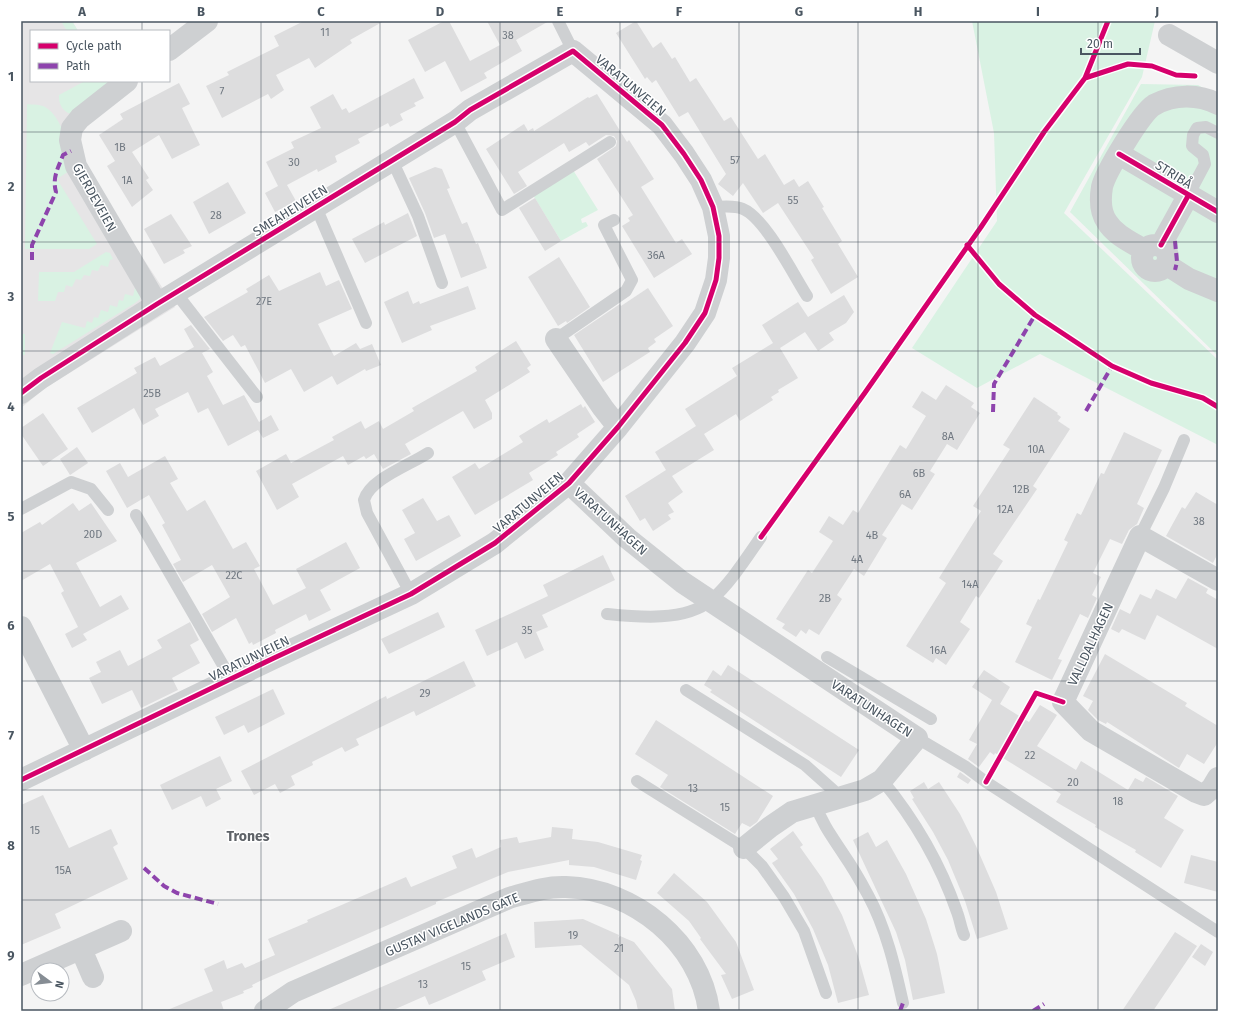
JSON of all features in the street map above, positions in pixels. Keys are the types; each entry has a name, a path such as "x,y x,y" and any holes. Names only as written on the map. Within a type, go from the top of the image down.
{"street":[{"path":"170,49 207,21"},
{"path":"1169,35 1218,63"},
{"name":"SMEAHEIVEIEN","path":"21,393 47,374 157,304 455,122 470,110 573,51"},
{"name":"VARATUNVEIEN","path":"21,780 231,678 411,594 495,543 569,483 618,427 685,343 704,313 716,280 719,258 719,236 713,207 701,180 662,125 573,51"},
{"name":"GJERDEVEIEN","path":"126,82 80,118 72,128 70,140 71,151 76,166 157,304"},
{"path":"1218,104 1191,95 1172,98 1153,106 1140,119 1102,186 1101,206 1107,223 1121,236 1157,253 1218,302"},
{"name":"STRIBÅ","path":"1119,154 1188,196 1218,212"},
{"path":"1157,253 1188,196"},
{"path":"1190,278 1218,291"},
{"path":"556,339 603,408 618,427"},
{"name":"VARATUNHAGEN","path":"569,483 627,538 682,582 917,738 882,780 865,790 792,812 744,848"},
{"path":"1140,536 1218,580"},
{"name":"VALLDALHAGEN","path":"1140,536 1063,702 1091,731 1196,792 1204,795 1212,788 1218,778"},
{"path":"21,627 84,750"},
{"name":"GUSTAV VIGELANDS GATE","path":"265,1011 293,992 509,898 540,889 565,887 592,890 615,897 643,912 670,934 688,954 700,977 709,1011"},
{"path":"21,975 121,932"},
{"path":"81,949 93,977"}],"lane":[{"path":"558,21 573,51"},
{"path":"455,122 502,210 610,142"},
{"path":"1188,196 1205,164 1204,155 1192,146 1192,134 1197,128 1206,127 1218,133"},
{"path":"392,160 418,216 442,283"},
{"path":"316,207 366,323"},
{"path":"713,207 735,208 754,215 769,235 807,296"},
{"path":"556,339 626,291 632,280 604,225 614,220"},
{"path":"176,293 257,397"},
{"path":"1140,536 1164,488 1184,440"},
{"path":"411,594 367,513 364,500 370,488 428,453"},
{"path":"21,509 70,482 91,488 108,510"},
{"path":"136,515 231,678"},
{"path":"606,614 652,616 680,615 711,601 740,566 761,537"},
{"path":"827,657 931,719"},
{"path":"686,690 805,766 833,790 838,798"},
{"path":"917,738 966,767 986,782 1218,932"},
{"path":"882,780 898,797 922,834 953,901 964,935"},
{"path":"637,781 744,848 762,866 784,897 804,931 826,993"},
{"path":"816,805 826,828 869,896 895,967 903,1003"}],"shaded area":[{"path":"21,21 72,21 77,30 30,30 30,82 109,82 112,87 78,137 78,147 93,182 175,307 44,389 21,408"}],"green space":[{"path":"61,21 72,21 77,30 66,30"},
{"path":"972,21 1155,21 1142,77 1064,213 1218,360 1218,445 1040,354 977,388 912,348 997,221 994,133"},
{"path":"83,82 108,82 110,85 73,114 70,114 62,108 59,95"},
{"path":"1141,84 1198,85 1218,96 1218,356 1070,212"},
{"path":"27,104 45,107 57,119 61,126 67,144 72,169 57,179 97,244 89,249 25,249"},
{"path":"573,170 598,210 581,219 582,223 586,222 588,226 561,241 533,195"},
{"path":"106,252 110,253 113,259 110,260 108,267 101,265 98,271 92,270 90,276 84,275 81,280 76,279 72,287 66,285 64,292 58,292 55,301 38,301 39,272 74,272"},
{"path":"135,288 141,294 140,299 135,303 53,354 50,353 62,322 85,328 87,321 92,323 94,317 98,318 101,310 108,312 110,305 117,307 119,300 123,301 125,294 133,296"},
{"path":"21,334 25,334 25,355 21,355"}],"building":[{"path":"304,21 384,21 350,40 352,43 315,68 309,58 276,75 284,90 271,99 268,94 222,118 206,86 229,75 227,72 279,46 274,36"},
{"path":"444,21 449,21 470,61 500,45 487,21 549,21 516,40 522,51 484,73 487,78 461,92 445,61 425,72 408,40"},
{"path":"636,21 653,48 661,42 672,59 675,57 690,82 696,78 724,121 731,117 758,159 765,154 784,185 794,179 799,187 808,181 842,241 838,244 858,277 831,294 811,260 814,258 778,203 763,213 743,183 733,196 718,184 726,174 688,112 679,117 656,80 652,83 647,77 645,79 616,33"},
{"path":"414,78 424,98 414,103 416,106 400,114 403,120 390,127 388,123 358,139 360,143 335,156 337,162 318,172 317,169 287,185 296,201 275,212 265,193 278,186 266,162 294,148 291,142 321,128 310,107 333,94 342,110 346,108 349,113"},
{"path":"179,83 190,104 182,108 200,145 172,159 159,135 132,152 149,178 146,180 153,190 132,207 107,166 115,161 99,135 123,119 120,114"},
{"path":"597,94 627,142 629,140 654,179 641,187 676,243 682,239 692,254 654,278 622,226 630,221 628,218 633,215 597,159 616,146 617,141 614,136 606,135 589,146 586,142 569,152 564,143 518,172 527,186 514,194 486,149 524,124 528,131 533,128 534,131 588,97 589,98"},
{"path":"435,167 442,169 450,188 447,189 462,224 467,222 476,244 478,243 487,268 461,278 445,234 434,238 425,213 409,178"},
{"path":"228,182 246,213 209,234 193,202"},
{"path":"535,198 561,241 545,251 519,208"},
{"path":"408,213 417,236 365,263 352,239 384,222 385,225"},
{"path":"171,214 192,246 183,250 185,253 164,264 144,229"},
{"path":"559,257 590,307 567,323 566,321 558,326 528,277"},
{"path":"320,272 326,286 339,280 352,309 318,324 334,356 356,343 360,349 372,344 381,365 366,371 365,369 337,385 332,376 304,392 291,369 265,383 245,345 241,347 233,335 223,341 204,317 248,292 246,289 269,275 279,291"},
{"path":"468,286 476,309 430,326 432,330 402,343 384,302 408,291 413,304 419,301 420,304"},
{"path":"648,288 673,326 654,339 656,342 648,348 650,352 603,382 574,335 620,304 621,306"},
{"path":"844,295 854,312 846,323 829,333 834,340 818,351 805,332 780,348 798,378 778,390 779,392 771,397 773,400 740,421 736,414 704,434 714,450 672,476 683,492 668,503 674,512 668,515 671,519 653,531 645,518 640,521 625,496 666,470 655,452 696,426 685,409 737,376 732,368 773,343 762,325 798,302 808,317"},
{"path":"191,325 210,349 202,353 213,372 207,376 223,405 244,395 259,422 271,415 279,430 263,438 258,430 228,446 208,408 198,413 188,392 155,409 159,416 143,425 134,408 92,433 77,408 137,373 134,368 155,357 160,366 194,347 184,329"},
{"path":"516,341 531,365 527,368 530,372 485,400 492,413 492,419 474,429 463,411 405,444 411,454 383,469 374,454 366,459 364,456 348,465 343,456 292,484 299,497 277,510 256,471 286,454 291,463 334,440 332,437 361,421 365,429 379,421 383,429 414,411 412,408 477,371 475,367"},
{"path":"946,385 974,403 971,407 980,413 957,450 947,444 930,471 935,474 912,510 902,504 882,535 887,538 864,576 854,569 837,595 842,599 819,635 809,629 806,634 801,630 796,637 782,628 785,624 776,619 808,570 812,573 833,541 819,532 829,516 843,525 853,510 858,513 900,445 906,449 926,416 912,407 922,391 936,400"},
{"path":"1034,397 1058,413 1057,414 1061,417 1058,421 1070,429 1033,486 1037,489 993,554 1003,561 979,598 976,596 960,622 970,629 946,665 936,658 933,663 906,646 946,583 939,578 981,511 973,506 1010,449 1003,445"},
{"path":"581,404 583,408 585,406 595,422 577,434 579,437 556,452 558,455 529,473 533,480 475,515 452,477 475,463 479,469 523,442 519,436 547,419 549,423"},
{"path":"43,413 68,449 43,466 21,434 21,428"},
{"path":"1124,432 1162,450 1137,504 1144,508 1137,524 1129,530 1122,544 1110,539 1093,573 1101,577 1092,595 1097,598 1088,618 1080,614 1058,659 1062,660 1052,680 1015,662 1032,627 1026,624 1038,599 1040,600 1068,542 1064,540 1077,513 1081,515 1101,473 1104,474"},
{"path":"77,447 88,463 70,475 60,459"},
{"path":"165,456 178,479 170,483 187,511 205,500 233,549 246,542 260,566 254,569 273,605 306,588 296,569 346,542 360,568 320,590 331,610 309,621 306,614 275,630 276,633 253,645 252,642 249,644 236,618 212,632 202,614 230,597 212,565 183,582 173,564 181,560 162,525 165,523 149,495 127,508 106,471 120,463 128,477"},
{"path":"1196,492 1218,505 1218,553 1213,563 1166,536 1182,507 1185,509"},
{"path":"423,498 437,521 449,515 461,536 416,561 404,539 415,533 402,510"},
{"path":"73,503 79,511 91,503 117,541 76,563 100,607 121,595 129,609 83,634 87,640 72,648 65,634 78,627 61,593 64,591 50,564 21,581 21,533 40,522 42,525"},
{"path":"603,555 615,580 542,615 548,627 536,632 544,650 525,659 517,642 487,656 475,630 548,596 543,585"},
{"path":"1188,578 1208,589 1206,593 1218,600 1218,649 1157,615 1145,640 1122,629 1119,633 1111,629 1120,609 1130,614 1140,594 1151,599 1156,589 1176,599"},
{"path":"438,612 445,627 389,654 381,639"},
{"path":"190,622 199,640 190,645 200,663 172,678 178,690 141,708 132,690 102,704 89,678 101,672 96,662 120,650 128,666 162,648 157,640"},
{"path":"1105,654 1187,703 1185,706 1218,726 1218,742 1204,764 1187,754 1179,768 1107,722 1106,724 1098,720 1088,710 1093,701 1083,696"},
{"path":"464,661 476,686 416,716 414,711 356,739 359,745 345,752 342,747 312,762 313,765 291,776 295,785 280,793 275,784 254,795 241,771 386,696 387,699"},
{"path":"728,665 859,750 841,777 710,692 712,690 704,685 713,670 721,676"},
{"path":"984,670 1010,687 1000,704 1029,722 1040,705 1057,715 1037,746 1076,770 1081,761 1128,790 1135,778 1143,782 1146,777 1178,796 1164,818 1184,830 1161,868 1135,852 1136,850 1095,827 1096,825 1056,802 1061,794 995,753 994,755 990,752 979,767 968,759 977,744 969,740 992,700 972,687"},
{"path":"273,689 285,714 248,733 244,725 224,735 215,717"},
{"path":"656,720 773,796 757,822 750,827 742,823 735,834 660,787 668,775 635,754"},
{"path":"220,756 232,781 216,789 221,799 206,807 201,796 172,810 160,785"},
{"path":"960,772 971,780 968,784 957,777"},
{"path":"924,782 928,789 939,782 960,814 996,892 1008,929 977,939 965,901 948,860 933,832 912,799 914,798 910,791"},
{"path":"43,795 69,848 111,829 118,844 113,847 128,879 55,914 61,928 21,945 21,805"},
{"path":"552,827 573,829 572,839 598,842 642,855 640,860 642,861 636,880 594,867 569,865 569,860 508,872 436,902 436,904 260,981 252,985 253,987 243,991 244,993 221,1002 224,1011 165,1011 213,991 204,969 224,960 227,969 242,963 245,968 275,955 268,939 308,922 307,920 406,877 411,887 457,868 452,856 472,848 476,858 501,847 500,840 517,837 519,843 551,837"},
{"path":"793,831 803,845 800,847 822,878 842,915 858,956 869,995 838,1003 828,965 813,929 794,894 772,863 778,859 770,849"},
{"path":"868,832 876,847 887,840 906,874 926,919 937,954 945,993 913,1000 905,960 896,932 853,840"},
{"path":"1191,855 1218,862 1218,892 1184,883"},
{"path":"674,873 707,902 736,942 754,990 732,999 721,975 726,974 700,939 701,938 689,921 657,893"},
{"path":"583,919 619,935 618,938 620,936 634,942 672,989 675,1011 638,1011 636,1001 629,985 581,945 535,948 534,922"},
{"path":"1175,932 1197,946 1153,1011 1122,1011"},
{"path":"506,933 515,957 482,971 486,980 441,1000 429,1005 425,996 391,1011 326,1011"},
{"path":"1201,944 1213,952 1205,966 1192,957"}],"marked path":[{"path":"32,260 32,245 56,192 55,178 63,155 71,151"},
{"path":"1175,241 1177,262 1175,270"},
{"path":"993,412 994,384 1035,315"},
{"path":"1086,411 1112,366"},
{"path":"144,868 164,886 177,893 218,904"},
{"path":"900,1011 903,1003"},
{"path":"1033,1011 1044,1004"}],"cycle path":[{"path":"1085,78 1108,21"},
{"path":"21,393 41,378 157,304 455,122 470,110 573,51 662,125 701,180 713,207 719,236 719,258 716,280 705,313 685,343 618,427 569,483 495,543 411,594 274,658 21,780"},
{"path":"761,537 864,394 981,227 1044,132 1085,78 1128,64 1152,66 1176,75 1195,76"},
{"path":"1119,154 1218,212"},
{"path":"1161,245 1188,196"},
{"path":"967,245 999,284 1035,315 1112,366 1151,383 1203,398 1218,407"},
{"path":"986,782 1036,693 1063,702"}],"district":[{"name":"Trones","path":"248,836"}]}
